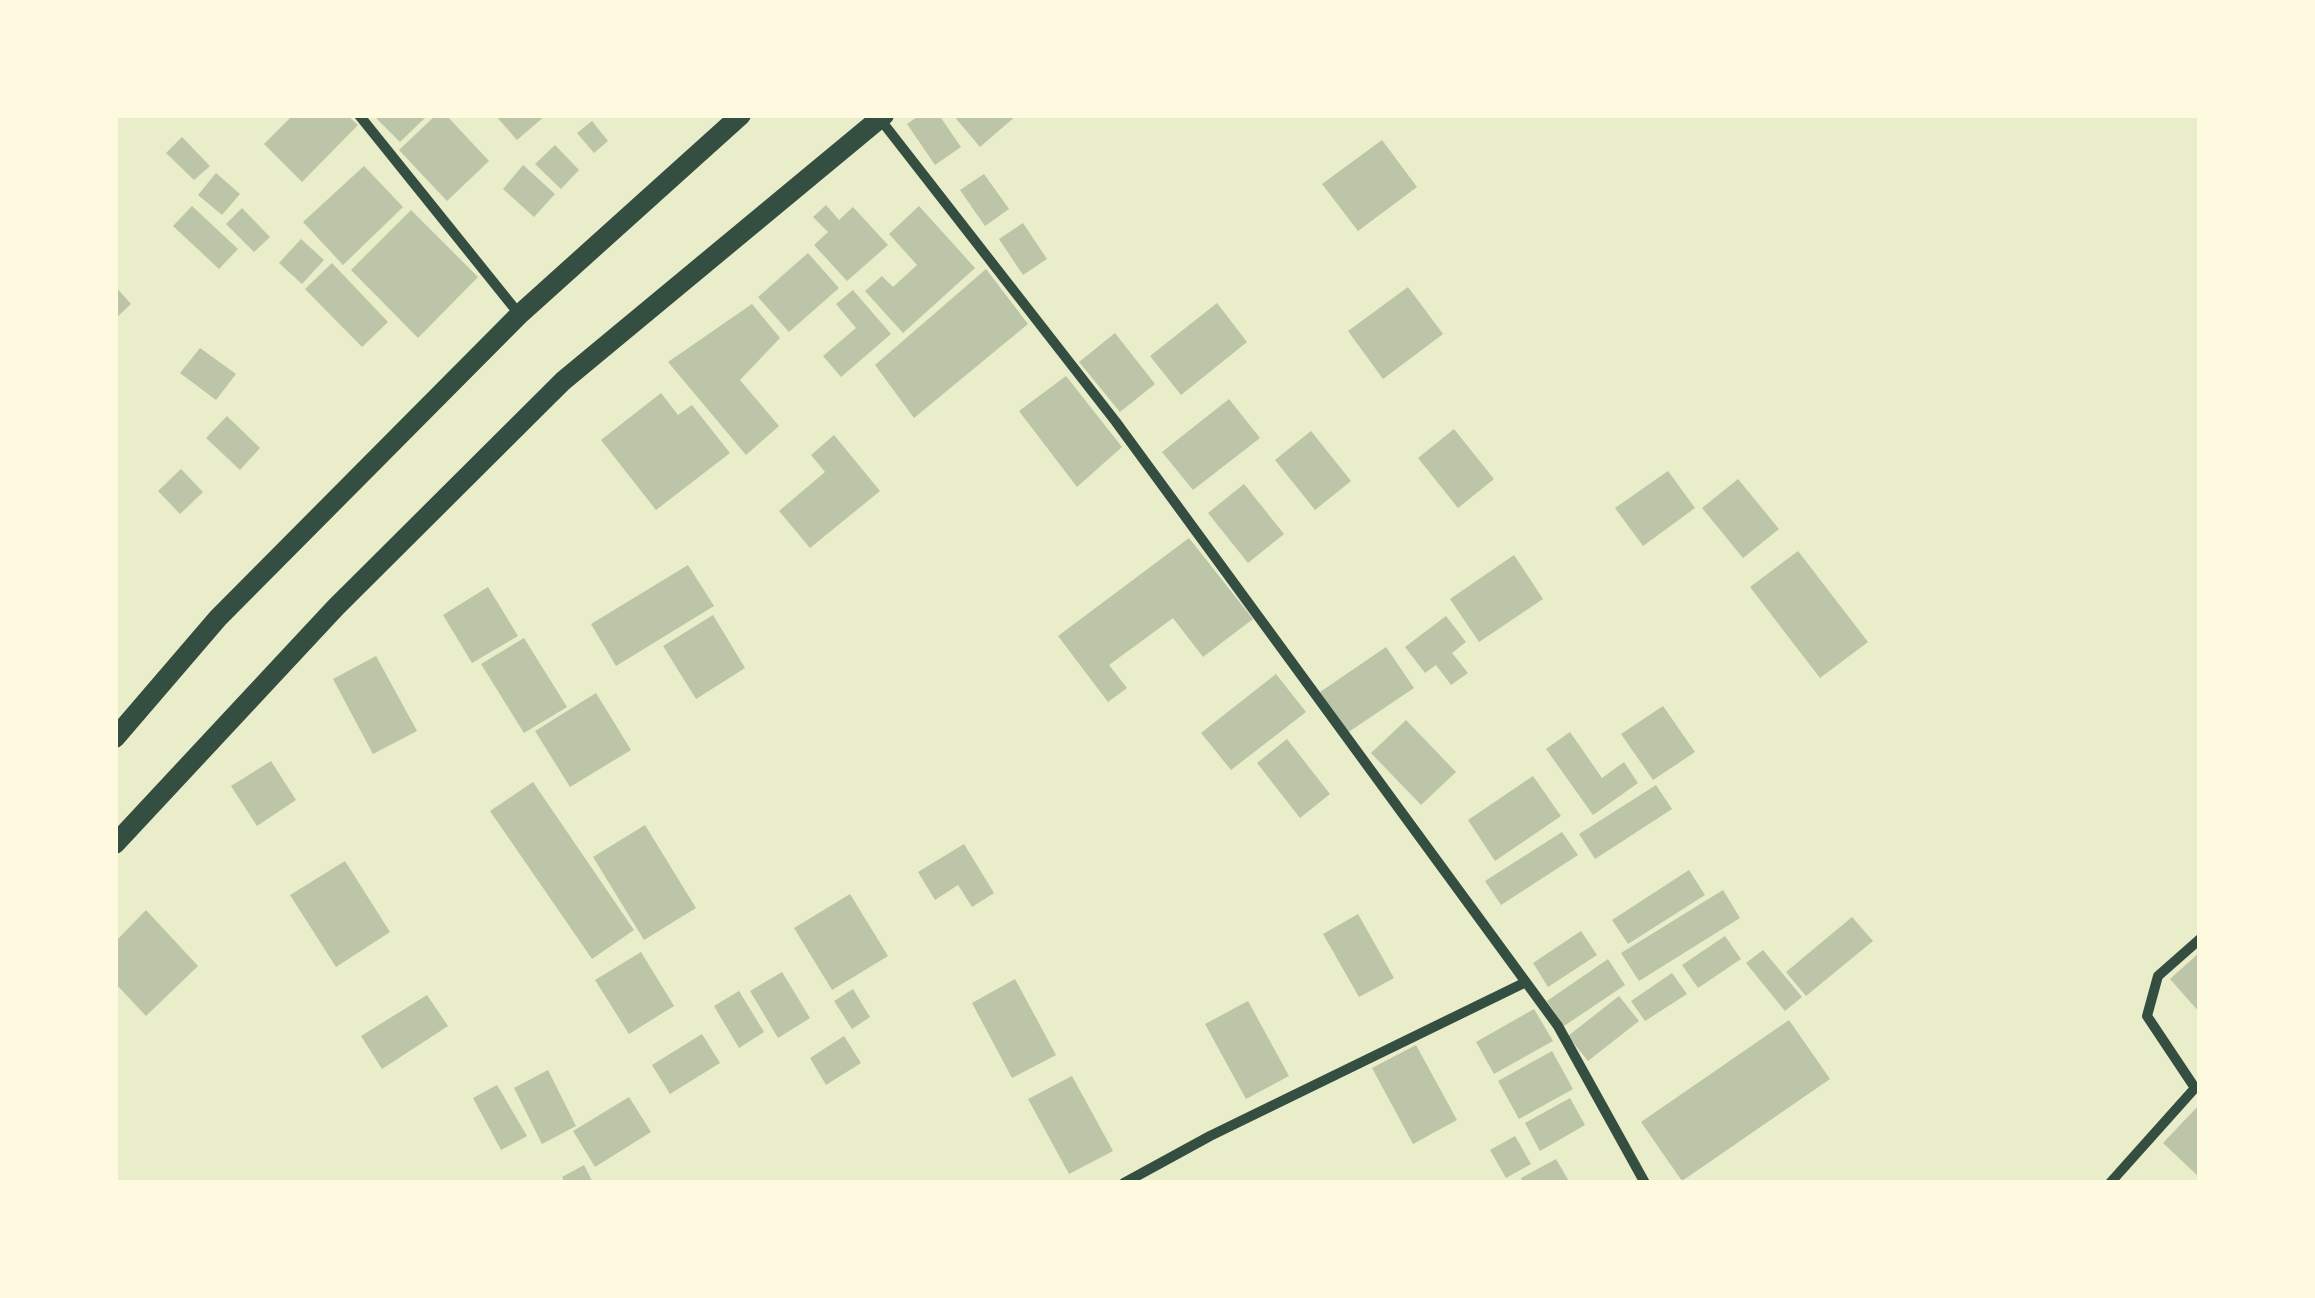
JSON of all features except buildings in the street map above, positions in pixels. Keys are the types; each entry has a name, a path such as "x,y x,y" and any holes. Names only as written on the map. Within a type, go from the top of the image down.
{"main road":[{"path":"115,738 218,618 520,314 741,115"},
{"path":"115,844 336,607 563,381 882,117"}],"street":[{"path":"358,115 520,314"},
{"path":"882,117 1116,422 1558,1026 1645,1183"},
{"path":"2110,1183 2194,1088 2147,1016 2158,976 2200,939"},
{"path":"1124,1183 1210,1136 1526,982"}]}
